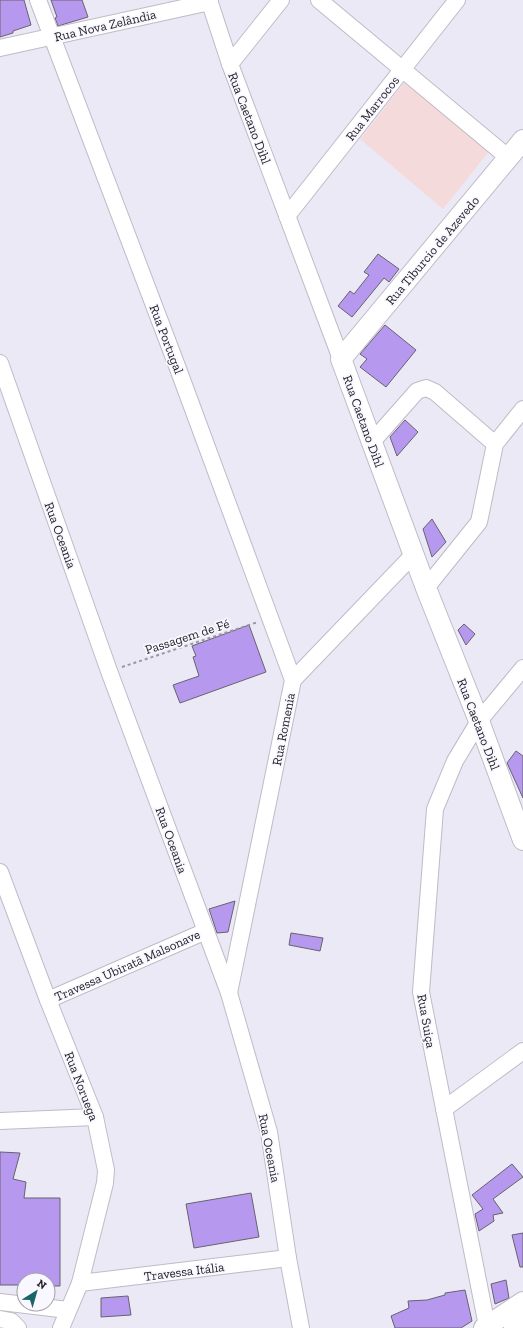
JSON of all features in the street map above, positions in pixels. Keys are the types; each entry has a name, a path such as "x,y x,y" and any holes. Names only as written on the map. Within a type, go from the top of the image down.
{"main road":[{"name":"Rua Tiburcio de Azevedo","path":"342,359 523,140"},
{"name":"Rua Caetano Dihl","path":"342,359 426,588 479,721 523,840"},
{"path":"486,1327 523,1302"},
{"path":"514,1328 523,1322"}],"street":[{"name":"Rua Portugal","path":"38,0 180,374 293,680"},
{"path":"230,64 281,0"},
{"path":"319,0 509,158"},
{"name":"Rua Marrocos","path":"287,216 457,0"},
{"name":"Rua Nova Zelândia","path":"0,48 210,1"},
{"name":"Rua Caetano Dihl","path":"210,1 230,64 342,359"},
{"name":"Rua Oceania","path":"0,363 109,671 229,993 269,1132 288,1258 301,1328"},
{"path":"372,442 417,391 426,388 435,392 495,444"},
{"path":"426,588 479,522 495,444 523,409"},
{"name":"Rua Romenia","path":"229,993 293,680 414,554"},
{"name":"Rua Suiça","path":"486,1327 421,992 435,809 455,761 479,721 523,668"},
{"name":"Rua Noruega","path":"0,872 48,1000 95,1117 106,1170 105,1183 80,1283 61,1328"},
{"name":"Travessa Ubiratã Malsonave","path":"48,1000 206,931"},
{"path":"213,950 239,949"},
{"path":"444,1109 523,1051"},
{"path":"0,1121 95,1117"},
{"name":"Travessa Itália","path":"80,1283 288,1258"},
{"path":"0,1302 68,1310"},
{"path":"0,1318 11,1320 18,1328"}],"path":[{"name":"Passagem de Fé","path":"109,671 270,618"}],"shaded area":[{"path":"404,83 490,150 443,209 360,139"}],"building":[{"path":"0,0 24,0 31,25 0,37"},
{"path":"51,0 82,0 88,17 58,26 55,18 57,17"},
{"path":"378,254 399,269 389,282 384,278 352,317 338,306 350,291 354,294 369,275 364,272"},
{"path":"385,325 416,350 386,387 360,367 367,359 360,354"},
{"path":"405,420 418,432 397,456 390,437"},
{"path":"432,519 446,542 432,557 423,529"},
{"path":"464,624 475,634 466,645 458,630"},
{"path":"249,625 266,672 180,703 173,685 199,676 193,657 196,656 192,646"},
{"path":"516,751 523,756 523,798 507,763"},
{"path":"235,901 228,932 217,933 209,909"},
{"path":"291,933 323,938 320,951 289,945"},
{"path":"0,1152 20,1153 13,1179 26,1182 24,1198 60,1198 60,1286 56,1286 56,1272 16,1272 16,1285 0,1285"},
{"path":"512,1164 523,1177 493,1199 503,1213 493,1215 494,1221 479,1231 475,1214 483,1209 472,1195"},
{"path":"251,1193 259,1237 194,1248 186,1204"},
{"path":"523,1233 523,1267 520,1267 512,1235"},
{"path":"506,1280 509,1298 495,1304 491,1284"},
{"path":"465,1290 472,1321 461,1328 395,1328 391,1316 409,1308 408,1301 427,1300 445,1295 445,1293"},
{"path":"128,1296 131,1315 101,1317 101,1298"}]}
